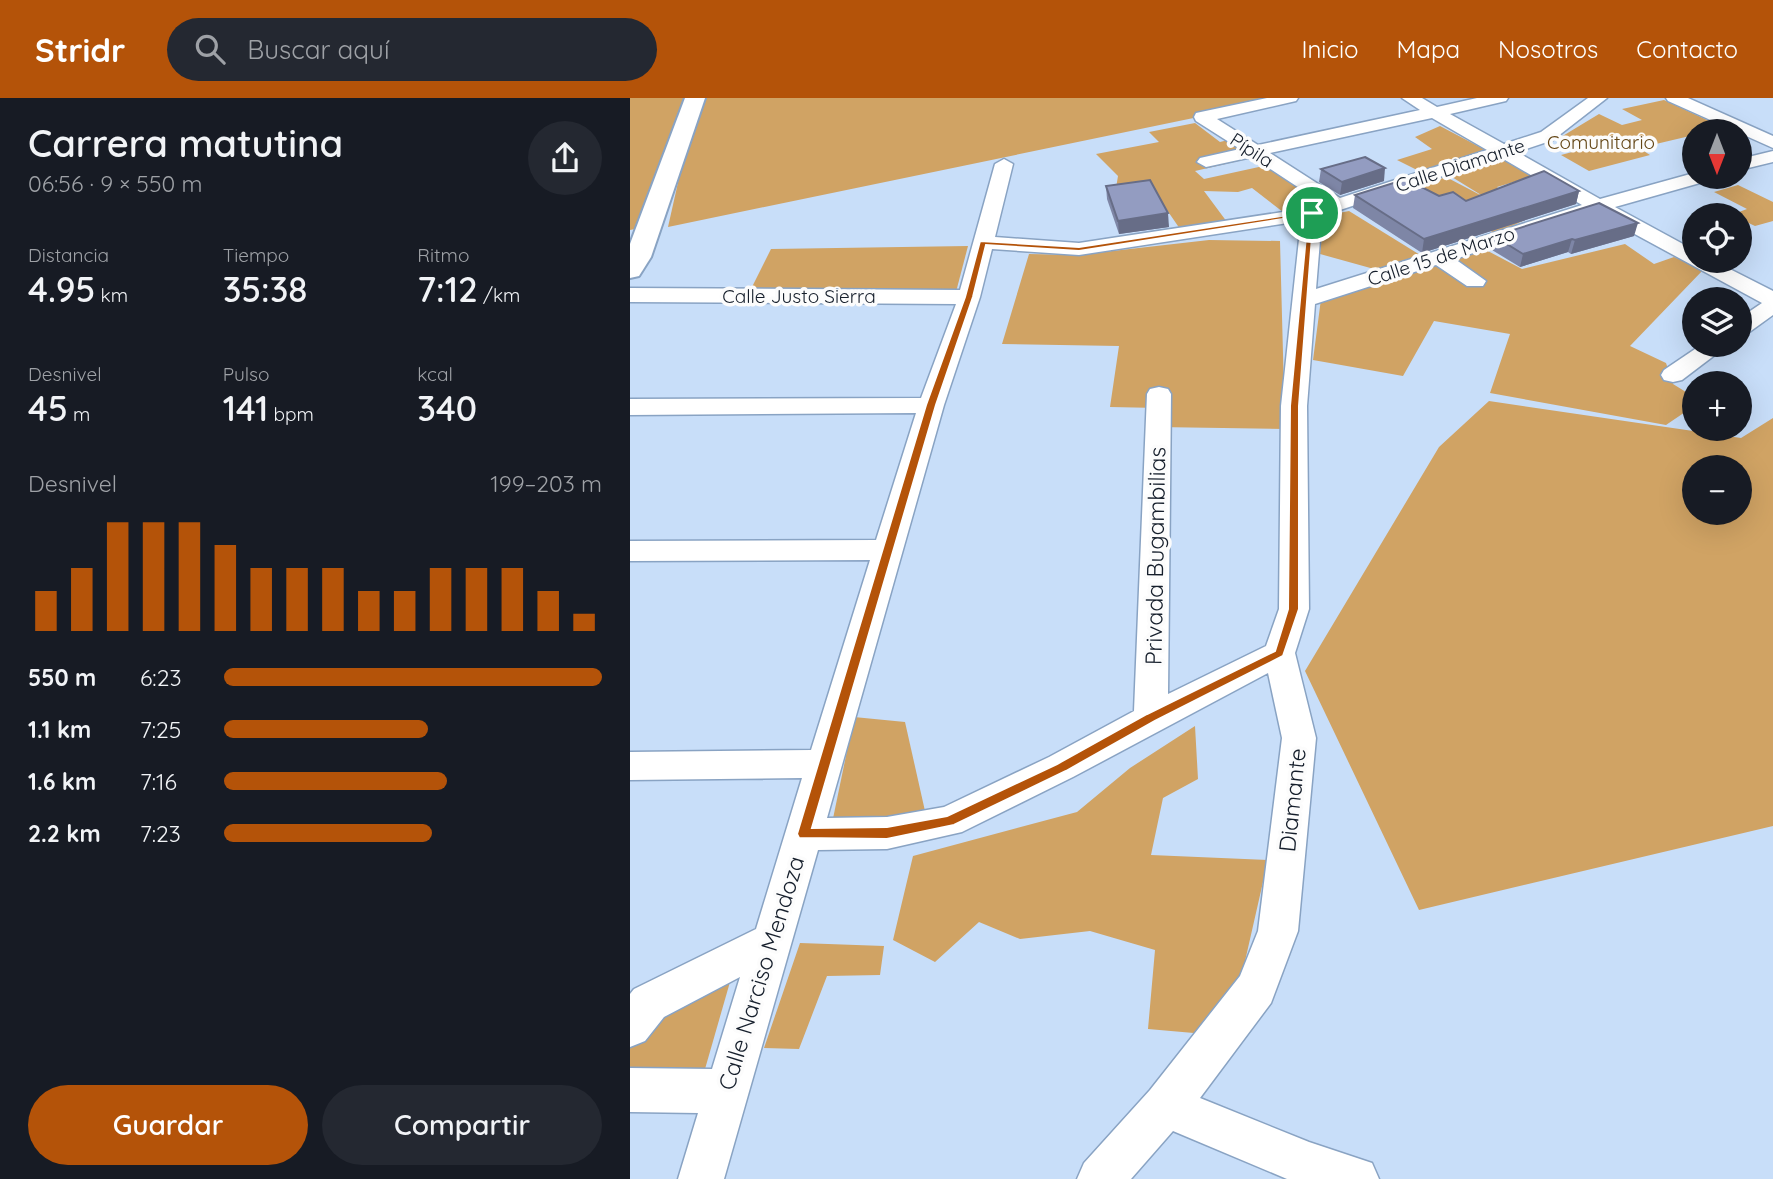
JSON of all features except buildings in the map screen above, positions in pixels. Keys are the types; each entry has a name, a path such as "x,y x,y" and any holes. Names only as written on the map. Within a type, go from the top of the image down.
{"street":[{"path":"630,271 640,229 695,98"},
{"name":"Pípila","path":"1290,98 1202,117 1254,152 1325,209"},
{"path":"1410,98 1682,252"},
{"path":"1206,162 1500,98"},
{"name":"Calle Diamante","path":"983,243 1079,249 1325,209 1546,136 1599,98"},
{"path":"1674,98 1773,144"},
{"path":"1752,162 1773,156"},
{"name":"Calle Narciso Mendoza","path":"701,1179 931,405 969,297 1004,164"},
{"name":"Calle 15 de Marzo","path":"1302,301 1598,206 1682,182"},
{"path":"803,834 887,833 949,821 1061,767 1279,653 1294,609 1294,406 1302,301 1325,209"},
{"path":"1438,257 1475,281"},
{"path":"1721,273 1773,302 1752,319"},
{"name":"Calle Justo Sierra","path":"630,295 969,297"},
{"path":"1673,375 1699,357"},
{"name":"Privada Bugambilias","path":"1151,718 1159,394"},
{"path":"630,407 931,405"},
{"path":"630,551 890,550"},
{"name":"Diamante","path":"1100,1179 1166,1106 1256,989 1278,931 1299,738 1279,653"},
{"path":"630,766 824,764"},
{"path":"630,1026 649,1003 771,941"},
{"path":"630,1090 726,1091"},
{"path":"1166,1106 1309,1165 1356,1179"}],"green space":[{"path":"630,98 695,98 650,226 630,230"},
{"path":"697,98 1290,98 668,227"},
{"name":"Comunitario","path":"1664,100 1705,119 1682,119 1682,138 1639,148 1650,155 1589,171 1561,155 1576,151 1556,140 1599,114 1622,125 1642,120 1622,109"},
{"path":"1195,123 1220,142 1232,139 1256,157 1195,171 1204,179 1268,165 1320,202 1283,212 1252,188 1238,192 1204,191 1227,222 1180,229 1156,194 1115,194 1118,176 1096,154 1159,142 1149,132"},
{"path":"1440,126 1493,154 1429,176 1397,160 1432,149 1415,137"},
{"path":"1498,156 1533,176 1497,187 1512,201 1525,220 1495,234 1450,203 1381,199 1446,177 1486,198 1447,174"},
{"path":"1746,189 1773,202 1773,221 1752,225 1752,203 1735,203 1714,192"},
{"path":"1349,211 1425,258 1374,269 1320,254 1324,216"},
{"path":"1209,240 1280,241 1285,429 1157,427 1159,408 1110,407 1119,346 1002,344 1029,254 1077,255"},
{"path":"1625,244 1654,264 1674,257 1682,261 1682,273 1700,273 1687,287 1682,287 1682,292 1630,346 1666,363 1673,384 1682,390 1682,414 1666,425 1490,393 1510,334 1434,321 1403,376 1313,360 1321,299 1486,250 1522,269"},
{"path":"968,246 956,292 748,295 771,249"},
{"path":"1489,401 1682,429 1682,441 1752,441 1752,431 1773,418 1773,826 1419,910 1305,671 1439,447"},
{"path":"854,717 905,722 925,811 830,833"},
{"path":"1195,726 1198,779 1163,798 1151,855 1268,860 1228,1036 1148,1029 1155,950 1090,931 1020,939 979,922 935,962 893,940 913,856 1077,812 1130,768"},
{"path":"800,943 884,946 880,975 827,976 799,1049 764,1048"},
{"path":"734,968 701,1083 630,1075 630,1043 652,1010"}],"route":[{"path":"1312,213 1294,406 1294,609 1279,653 1061,767 949,821 887,833 803,834 890,550 931,405 969,297 983,243 1079,249 1312,213"}]}
